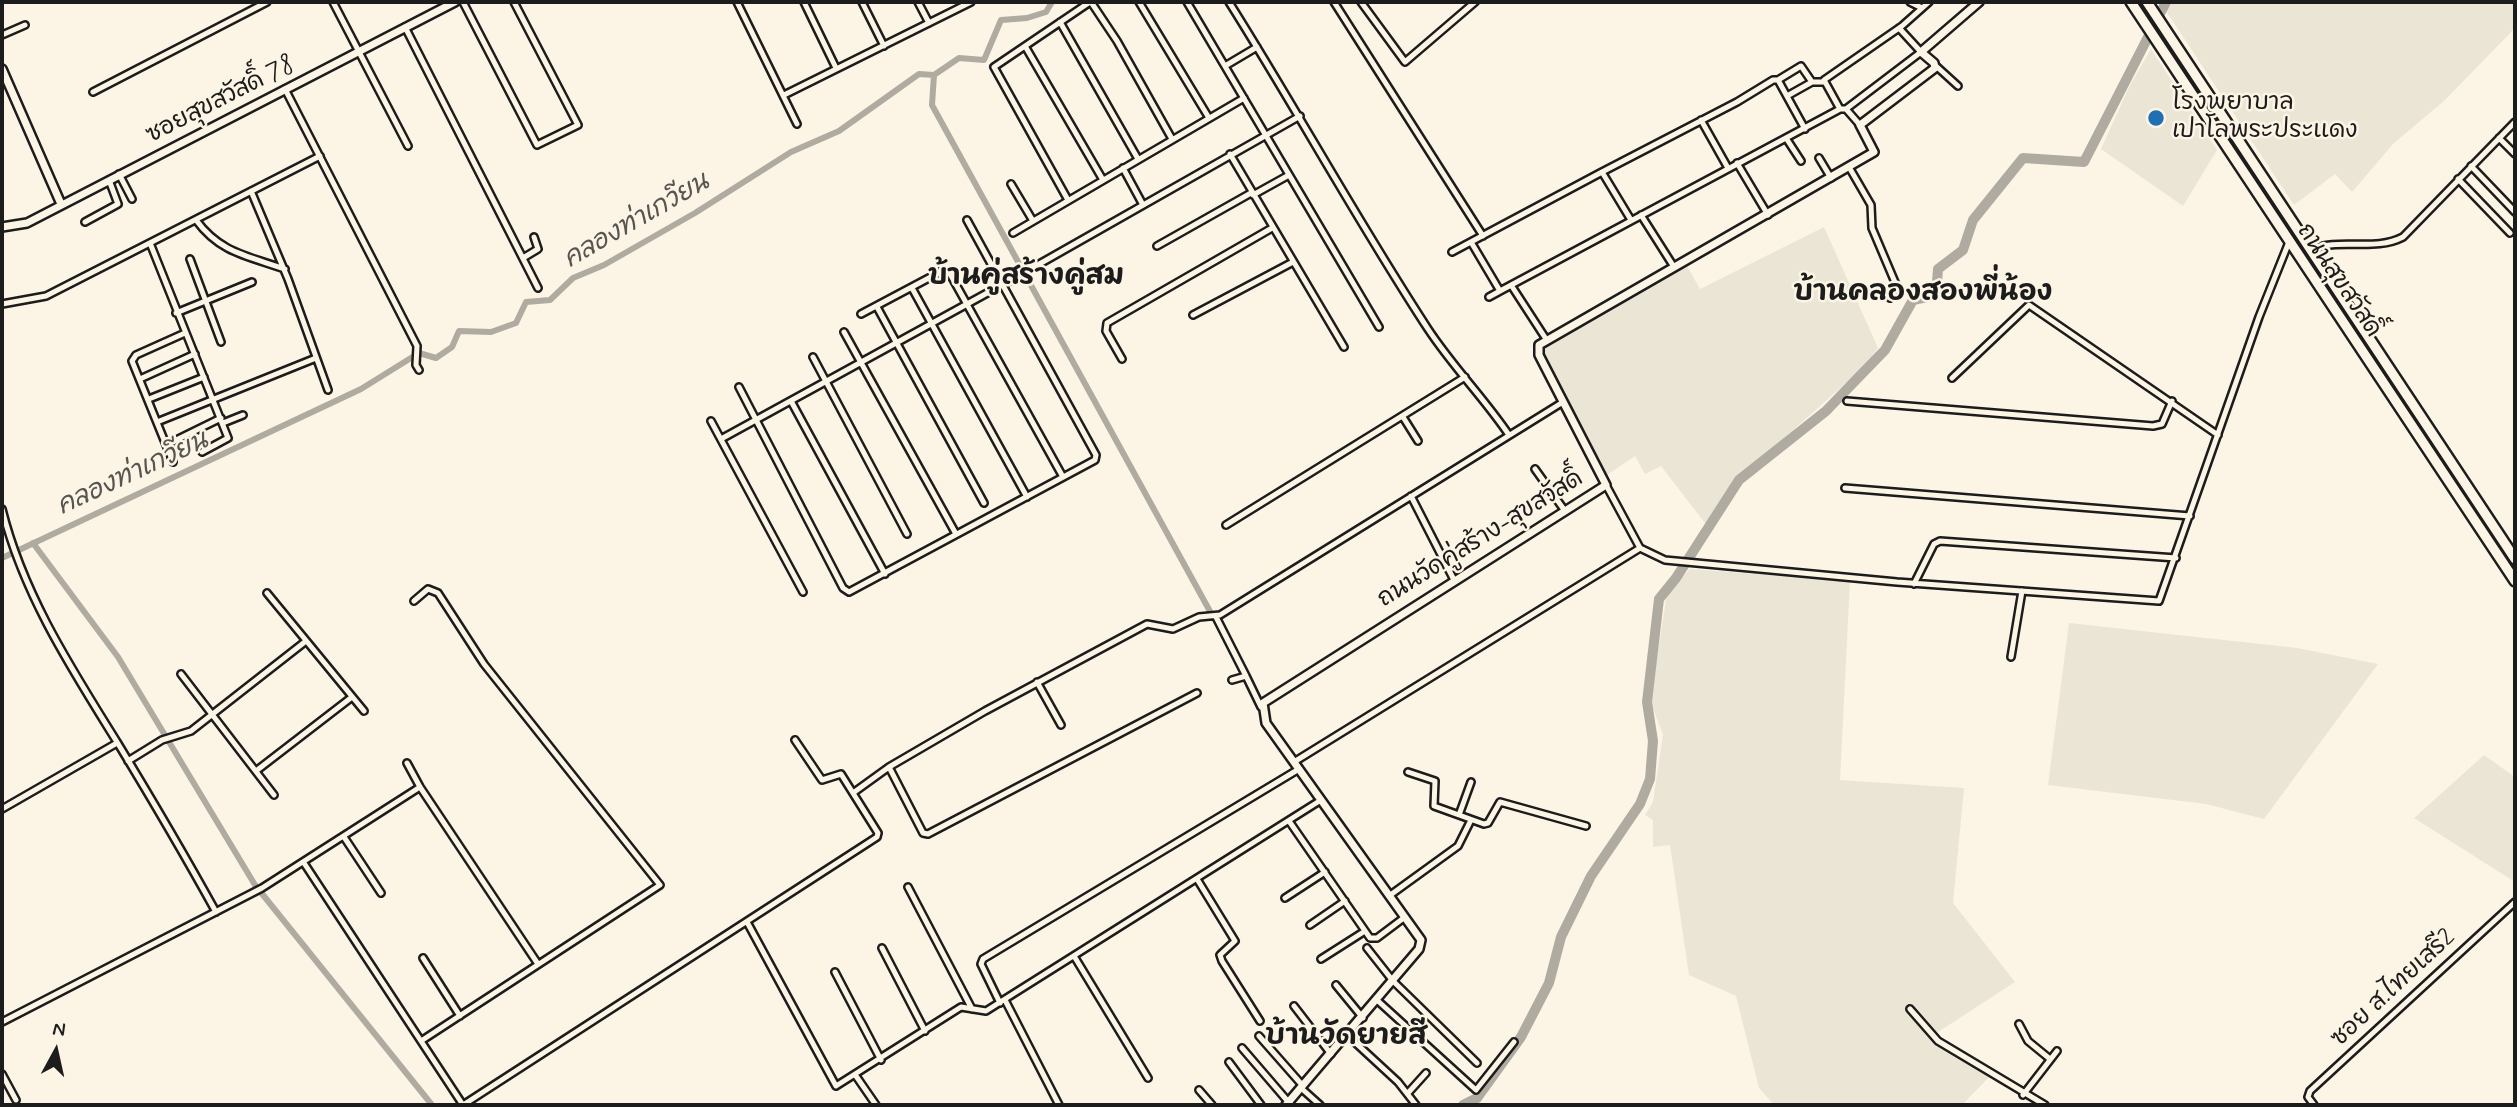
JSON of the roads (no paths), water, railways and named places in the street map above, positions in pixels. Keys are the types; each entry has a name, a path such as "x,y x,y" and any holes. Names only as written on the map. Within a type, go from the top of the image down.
{"main road":[{"name":"ถนนสุขสวัสดิ์","path":"2130,2 2515,581"},
{"name":"ถนนสุขสวัสดิ์","path":"2147,2 2515,559"}],"street":[{"path":"93,92 267,2"},
{"path":"333,2 408,146"},
{"name":"ซอยสุขสวัสดิ์ 78","path":"2,227 27,223 455,2"},
{"path":"463,2 537,145 578,125 514,2"},
{"path":"737,2 797,124"},
{"path":"804,2 836,68"},
{"path":"862,2 884,46"},
{"path":"918,2 929,23"},
{"path":"784,95 971,2"},
{"path":"1068,201 994,69 1091,2 1117,41 1172,139"},
{"path":"1139,2 1209,118"},
{"path":"1186,2 1379,327"},
{"path":"1229,2 1405,293 1449,360 1509,435"},
{"path":"1334,2 1483,236"},
{"path":"1361,2 1403,62 1475,2"},
{"path":"1910,2 1922,8"},
{"path":"1787,96 1812,82 1824,82 1899,28 1929,2"},
{"path":"1489,297 1843,109 1922,52 1979,2"},
{"path":"1060,22 1138,159"},
{"path":"2,35 26,25"},
{"path":"405,27 538,288"},
{"path":"1899,28 1958,86"},
{"path":"1025,46 1103,180"},
{"path":"1224,66 1257,47"},
{"path":"1452,252 1801,66 1812,82"},
{"path":"1860,125 1936,66"},
{"path":"2,69 61,204"},
{"path":"1778,80 1805,129"},
{"path":"1511,285 1546,339 1768,215 1874,152 1860,125 1843,109 1824,82"},
{"path":"285,89 417,351 418,367"},
{"path":"1013,233 1244,98"},
{"path":"721,439 1003,285 1300,116"},
{"path":"1701,120 1728,168"},
{"path":"2310,250 2324,244 2394,242 2403,237 2515,122"},
{"path":"1786,138 1801,161"},
{"path":"2499,138 2515,154"},
{"path":"1230,155 1344,347"},
{"path":"2,304 46,296 320,156"},
{"path":"1819,158 1831,178"},
{"path":"1737,163 1768,215"},
{"path":"2471,166 2515,212"},
{"path":"1849,167 1871,205 1872,228 1895,277 1897,287 1891,298"},
{"path":"1123,168 1143,205"},
{"path":"1602,172 1631,220"},
{"path":"120,174 132,200"},
{"path":"1157,246 1289,175"},
{"path":"2458,179 2510,233"},
{"path":"85,222 118,204 109,180"},
{"path":"1011,184 1033,221"},
{"path":"251,191 285,270 328,390"},
{"path":"1641,215 1674,267"},
{"path":"196,220 212,240 226,249 285,270"},
{"path":"738,387 843,588 853,591 1097,456 967,220"},
{"path":"1122,359 1106,331 1107,323 1272,228"},
{"path":"523,258 538,249 534,237"},
{"path":"1471,242 1500,291"},
{"path":"1606,485 1640,548 1654,556 1681,562 2159,601 2259,317 2289,242"},
{"path":"150,243 228,439 202,452"},
{"path":"190,259 221,342"},
{"path":"1193,315 1293,262"},
{"path":"861,314 947,270 1063,477"},
{"path":"176,313 251,282"},
{"path":"912,288 1027,497"},
{"path":"1952,378 2029,305 2218,435"},
{"path":"877,307 984,502"},
{"path":"844,332 957,534"},
{"path":"173,462 133,357 186,333"},
{"name":"ถนนวัดคู่สร้าง-สุขสวัสดิ์","path":"1261,707 1266,699 1295,680 1606,485 1539,355 1539,345 1546,339"},
{"path":"141,379 195,354"},
{"path":"813,357 908,534"},
{"path":"157,422 316,358"},
{"path":"149,399 204,377"},
{"path":"1226,525 1465,377"},
{"path":"791,401 885,574"},
{"path":"1847,401 2153,426 2162,424 2172,401"},
{"path":"853,793 889,767 1037,682 1147,624 1173,629 1202,616 1216,617 1563,402"},
{"path":"166,445 243,415"},
{"path":"1403,417 1418,441"},
{"path":"711,421 803,592"},
{"path":"1535,469 1565,511"},
{"path":"1846,488 2190,516"},
{"path":"1411,496 1454,580"},
{"path":"2,509 12,548 62,657 128,761 216,912"},
{"path":"1914,583 1934,544 1940,541 2176,558"},
{"path":"1294,762 1640,548"},
{"path":"414,601 428,589 438,593 484,664 659,881 658,887 421,1041"},
{"path":"2011,657 2022,591"},
{"path":"267,593 365,711"},
{"path":"1216,617 1261,707 1266,723 1420,937 1421,945 1378,1001 1288,1104 1242,1048"},
{"path":"128,761 162,740 191,731 306,641"},
{"path":"181,674 274,795"},
{"path":"1232,680 1246,676"},
{"path":"1037,682 1061,725"},
{"path":"889,767 923,833 928,834 1197,693"},
{"path":"256,771 352,697"},
{"path":"304,863 463,1105 877,837 878,833 840,773 824,780 820,779 795,740"},
{"path":"2,809 117,743"},
{"path":"407,763 420,787 538,964"},
{"path":"1059,1105 981,964 983,959 1299,769"},
{"path":"1408,772 1435,781 1432,805 1471,820 1488,823 1500,802 1586,826"},
{"path":"1458,815 1471,782"},
{"path":"2,1022 255,892 420,787"},
{"path":"747,922 836,1086 856,1076 961,1007 982,1012 1002,1001 1321,800"},
{"path":"1389,896 1458,846 1471,820"},
{"path":"1289,821 1365,931 1375,939 1405,917"},
{"path":"344,837 381,893"},
{"path":"1286,898 1325,872"},
{"path":"1197,879 1235,941 1220,955 1222,961 1260,1021"},
{"path":"908,887 972,1009"},
{"path":"1310,925 1345,901"},
{"name":"ซอย ส.ไทยเสรี2","path":"2314,1105 2308,1097 2310,1091 2515,902"},
{"path":"1321,959 1365,931"},
{"path":"882,948 925,1031"},
{"path":"1367,948 1393,981 1477,1063"},
{"path":"1074,956 1148,1078"},
{"path":"423,958 460,1016"},
{"path":"835,972 881,1060"},
{"path":"1336,985 1363,1018"},
{"path":"1378,1001 1476,1090 1514,1042"},
{"path":"1294,1006 1331,1054"},
{"path":"1910,1009 1938,1041 2033,1103 2045,1105"},
{"path":"2019,1024 2028,1041 2050,1059"},
{"path":"1347,1035 1408,1093 1416,1105"},
{"path":"1259,1036 1320,1105"},
{"path":"2023,1095 2057,1051"},
{"path":"1228,1062 1261,1105"},
{"path":"1408,1093 1426,1073"},
{"path":"2,1074 16,1100"},
{"path":"856,1076 873,1104"},
{"path":"1199,1090 1212,1105"}],"waterway":[{"name":"คลองท่าเกวียน","path":"2,558 361,389 419,353 436,358 452,347 459,331 491,332 516,323 526,302 550,300 573,278 604,265 695,213 791,152 839,131 919,74 934,75 959,58 984,60 1001,20 1027,18 1046,12 1052,2"},
{"path":"1463,1105 1477,1098 1521,1037 1549,983 1561,937 1591,876 1640,804 1650,779 1653,741 1647,702 1659,599 1676,578 1739,480 1826,411 1885,350 1913,300 1936,295 1938,269 1963,250 1973,220 2023,158 2084,162 2166,2"},
{"path":"934,75 932,105 1212,615"},
{"path":"33,543 118,657 255,885 432,1105"}],"place":[{"name":"โรงพยาบาล เปาโลพระประแดง","path":"2156,118"}],"district":[{"name":"บ้านคู่สร้างคู่สม","path":"1026,278"},
{"name":"บ้านคลองสองพี่น้อง","path":"1923,294"},
{"name":"บ้านวัดยายสี","path":"1346,1038"}]}
